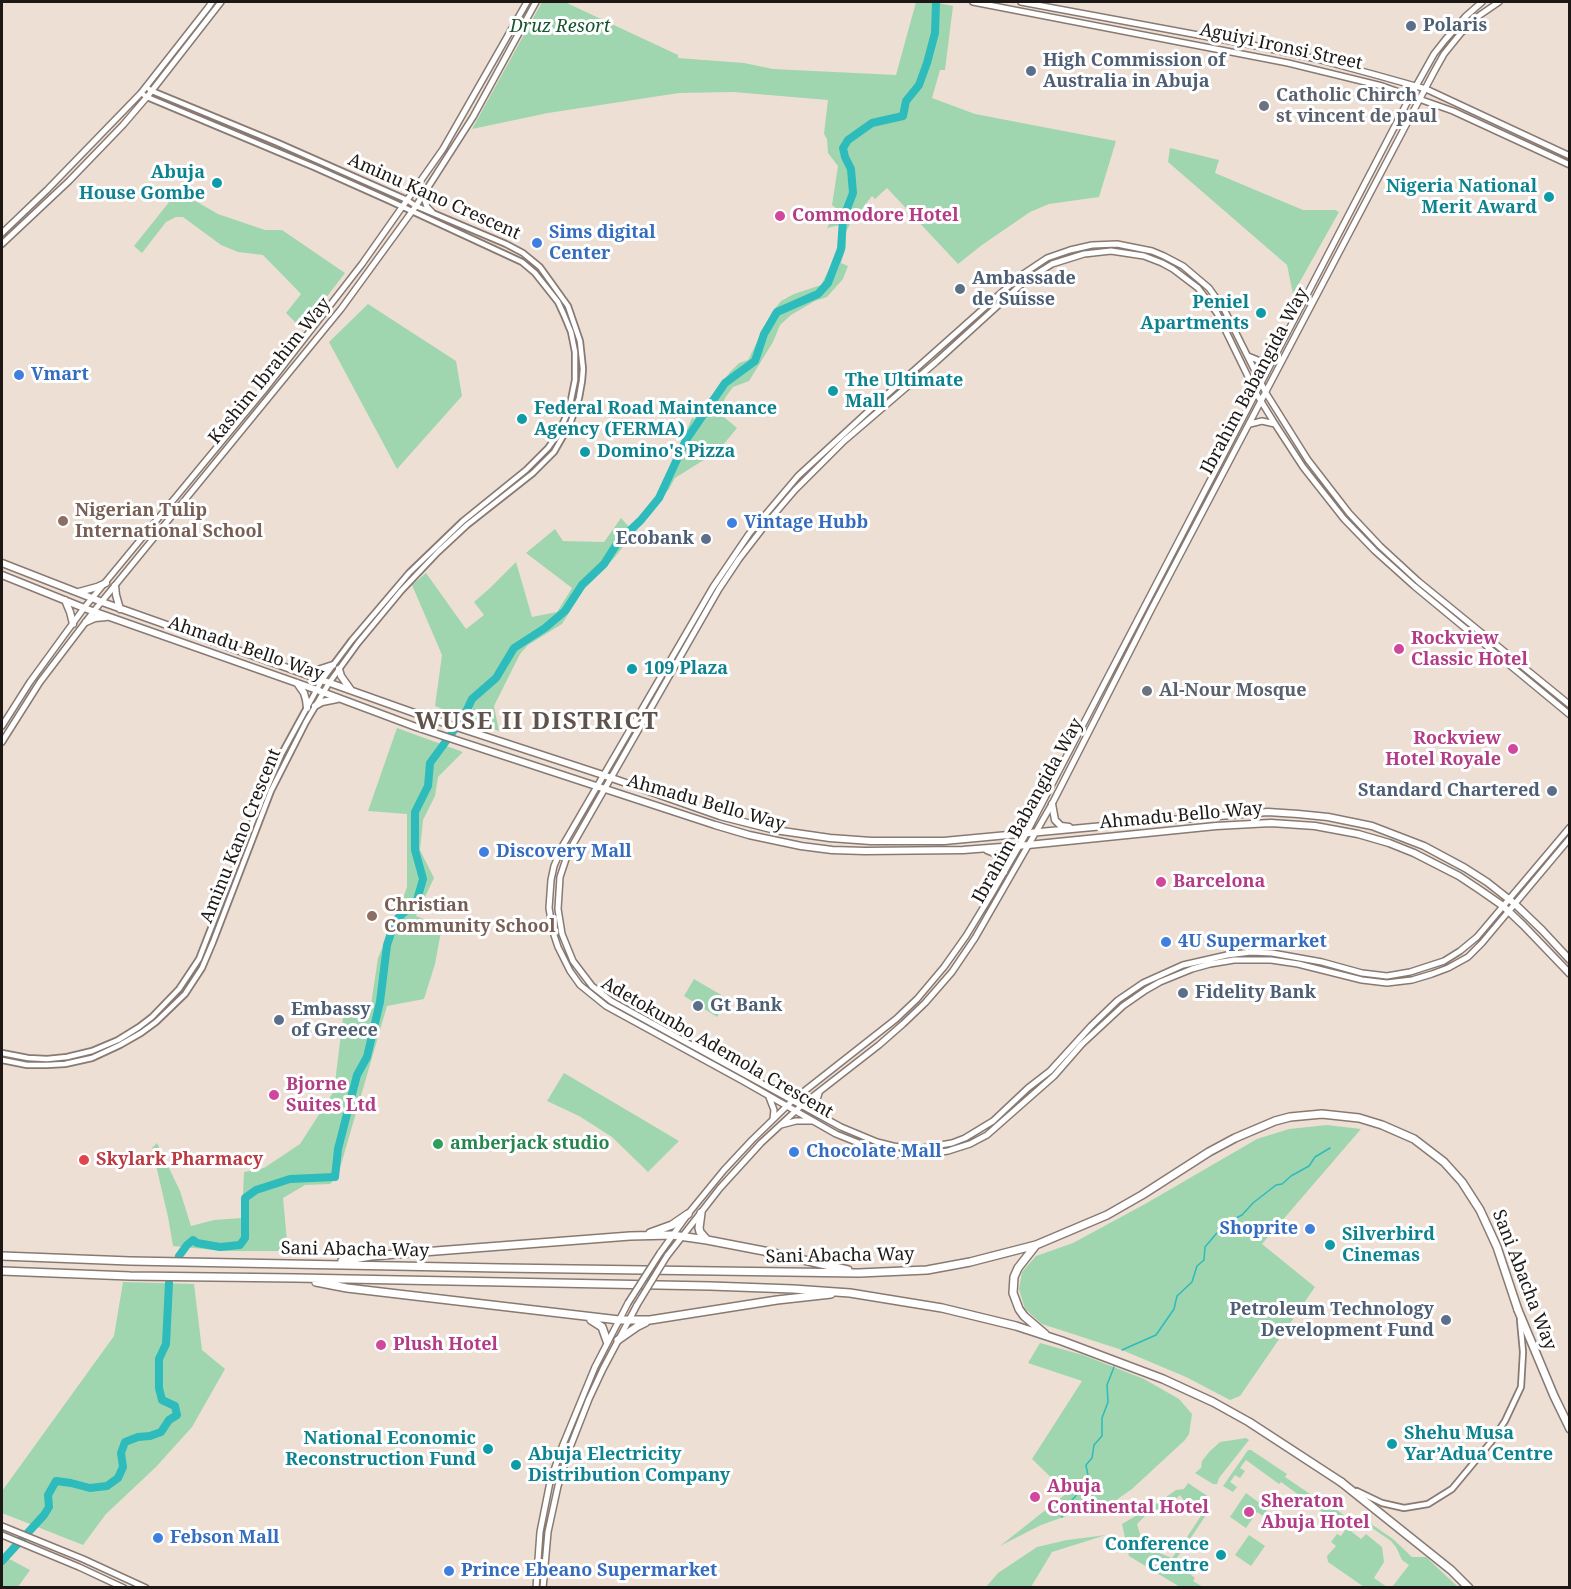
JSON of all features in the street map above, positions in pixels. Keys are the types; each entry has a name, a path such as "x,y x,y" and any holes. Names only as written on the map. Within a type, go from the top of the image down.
{"highway":[{"name":"Sani Abacha Way","path":"2,1254 30,1258 218,1263 860,1273 927,1270 970,1262 1036,1245 1107,1215 1218,1147 1260,1126 1306,1115 1322,1114 1359,1118 1414,1139 1444,1162 1472,1196 1490,1228 1518,1310 1569,1429"},
{"path":"701,1213 699,1228 707,1240"},
{"path":"640,1236 661,1230 688,1214"},
{"path":"324,1264 371,1256 672,1235 813,1261 860,1273"},
{"path":"1036,1245 1014,1276 1013,1293 1024,1316 1049,1337"},
{"name":"Sani Abacha Way","path":"2,1273 793,1289 850,1293 972,1315 1062,1341 1163,1379 1213,1402 1249,1422 1341,1482 1469,1587"},
{"path":"296,1278 347,1288 619,1320 650,1320 777,1300 850,1293"},
{"path":"586,1317 602,1327 607,1341"},
{"path":"618,1340 650,1320"}],"main road":[{"path":"2,233 141,93 212,2"},
{"path":"2,244 69,181 147,97 221,2"},
{"name":"Kashim Ibrahim Way","path":"2,726 30,682 84,608 272,381 362,264 458,126 527,2"},
{"name":"Kashim Ibrahim Way","path":"2,742 40,682 94,611 341,309 416,206 473,117 536,2"},
{"name":"Aguiyi Ironsi Street","path":"973,2 1305,66 1361,80 1453,111 1569,165"},
{"name":"Aguiyi Ironsi Street","path":"1021,2 1342,65 1426,89 1569,156"},
{"name":"Ibrahim Babangida Way","path":"536,1587 540,1532 550,1482 562,1447 607,1341 628,1303 672,1235 724,1170 793,1100 874,1038 917,999 966,936 1026,834 1411,95 1444,39 1482,2"},
{"name":"Ibrahim Babangida Way","path":"543,1587 548,1532 569,1450 589,1399 637,1305 682,1236 761,1143 802,1105 879,1045 925,1003 952,972 975,938 1052,804 1151,610 1444,54 1480,15 1499,2"},
{"path":"423,194 432,212"},
{"name":"Adetokunbo Ademola Crescent","path":"1569,705 1418,581 1349,513 1308,460 1261,385 1224,309 1209,288 1183,266 1152,251 1117,244 1092,245 1058,254 1037,264 997,296 798,476 763,517 713,587 563,845 554,866 549,896 553,932 563,958 580,985 606,1006 836,1134 891,1155 921,1155 948,1151 970,1143 997,1128 1054,1076 1082,1044 1123,1006 1146,990 1176,975 1210,964 1271,960 1298,964 1362,980 1387,983 1405,981 1448,968 1468,957 1482,943 1569,827"},
{"name":"Adetokunbo Ademola Crescent","path":"1506,909 1477,937 1444,961 1397,975 1362,973 1322,962 1272,953 1251,952 1183,965 1143,982 1118,1000 1098,1018 1050,1071 1028,1088 1004,1112 982,1128 952,1143 924,1148 907,1148 863,1137 611,1001 592,986 573,961 564,943 558,899 560,877 568,853 719,589 753,540 795,490 844,441 1025,281 1052,264 1084,254 1111,251 1144,256 1173,268 1198,288 1212,305 1256,393 1275,424 1303,466 1344,519 1375,551 1438,607 1569,715"},
{"path":"1247,356 1260,361 1276,354"},
{"path":"1248,425 1262,421 1275,424"},
{"name":"Ahmadu Bello Way","path":"2,563 120,609 420,715 720,816 775,830 871,841 944,842 1242,813 1288,813 1328,817 1372,826 1424,846 1465,868 1512,901 1569,960"},
{"name":"Ahmadu Bello Way","path":"2,575 84,608 416,726 723,828 801,846 832,850 905,852 980,849 1216,826 1271,823 1315,826 1358,834 1414,853 1459,876 1506,909 1569,974"},
{"path":"78,593 106,583"},
{"path":"115,586 120,609"},
{"path":"65,600 73,624"},
{"path":"86,622 95,618 109,617"},
{"path":"304,674 336,667 351,690"},
{"path":"297,682 304,693 307,708"},
{"path":"315,706 340,698"},
{"path":"1052,804 1053,816 1057,823 1061,826 1081,829"},
{"name":"Adetokunbo Ademola Crescent","path":"1512,901 1569,838"},
{"path":"980,849 999,855 1004,872"},
{"path":"819,1115 816,1103 820,1091"},
{"path":"778,1093 805,1092"},
{"path":"768,1095 774,1110 772,1120"},
{"path":"780,1125 796,1121 813,1121"},
{"path":"2,1526 147,1587"},
{"path":"2,1535 124,1587"}],"street":[{"name":"Aminu Kano Crescent","path":"2,1053 47,1059 92,1051 118,1040 139,1027 179,989 199,959 266,789 307,708 336,667 401,591 438,552 467,525 543,464 563,438 579,398 583,369 578,330 565,301 540,267 523,253 278,143 146,87"},
{"name":"Aminu Kano Crescent","path":"141,93 314,167 522,262 535,273 558,302 571,332 576,369 573,397 558,434 538,460 463,521 409,573 352,640 336,667"},
{"path":"407,218 418,214"},
{"name":"Aminu Kano Crescent","path":"2,1060 27,1065 48,1065 92,1058 120,1046 141,1033 185,994 202,968 272,791 315,706 320,691"},
{"path":"1341,1482 1382,1503 1404,1508 1428,1504 1452,1489 1501,1428 1521,1387 1523,1352 1518,1310"}],"green space":[{"name":"Druz Resort","path":"542,2 567,2 678,55 678,58 744,63 773,69 896,75 916,2 933,2 953,6 945,70 940,70 932,98 975,114 1116,141 1099,197 1049,204 1030,212 958,264 887,188 875,199 872,196 846,232 846,247 841,263 848,266 843,279 827,297 791,315 780,325 773,342 749,381 733,387 725,398 722,408 724,417 737,428 718,451 675,478 669,489 615,557 584,589 562,624 528,645 520,654 494,706 499,731 435,706 442,655 412,585 426,573 466,629 484,615 474,602 516,562 532,617 557,612 572,588 526,553 555,529 563,541 604,542 621,518 630,528 658,497 692,418 694,419 730,372 739,363 748,360 772,312 781,301 821,285 840,248 840,225 827,228 837,209 832,205 838,166 828,153 827,139 824,134 828,100 733,92 679,93 548,113 472,129"},
{"path":"1170,148 1219,160 1215,173 1303,210 1339,212 1293,294 1287,265 1168,162"},
{"path":"178,191 218,214 265,230 282,230 345,273 302,329 286,313 301,294 263,255 238,252 221,245 183,217 176,217 166,222 142,253 134,246"},
{"path":"368,304 456,361 462,396 397,469 329,342"},
{"path":"397,728 463,752 438,777 435,796 423,820 420,850 434,878 416,916 444,927 424,999 387,1006 338,1175 330,1184 305,1185 283,1198 288,1251 225,1251 173,1246 152,1148 157,1143 180,1191 191,1226 214,1220 242,1218 244,1172 264,1168 300,1144 334,1091 343,1017 369,1018 378,958 407,887 407,814 368,811"},
{"path":"694,979 728,999 717,1017 684,996"},
{"path":"564,1073 679,1141 648,1172 612,1137 579,1116 547,1101"},
{"path":"1327,1125 1361,1129 1262,1244 1315,1287 1240,1396 1230,1400 1186,1377 1122,1350 1042,1324 1025,1309 1019,1289 1022,1272 1036,1256 1073,1243 1257,1139 1289,1129"},
{"path":"123,1282 194,1284 202,1350 225,1369 192,1427 156,1467 106,1514 83,1545 2,1513 2,1491 114,1336"},
{"path":"1040,1343 1083,1355 1144,1379 1179,1399 1192,1414 1189,1434 1132,1489 1112,1503 1041,1525 1000,1546 1067,1493 1032,1459 1082,1381 1028,1363"},
{"path":"1246,1438 1249,1440 1219,1478 1217,1484 1195,1473 1201,1468 1202,1461 1210,1451 1220,1442"},
{"path":"1248,1450 1287,1474 1285,1477 1316,1498 1318,1496 1349,1519 1352,1532 1361,1539 1366,1534 1382,1547 1384,1562 1374,1578 1387,1587 1364,1587 1328,1562 1327,1556 1336,1546 1331,1542 1337,1534 1341,1536 1346,1529 1246,1460 1240,1468 1245,1471 1240,1478 1235,1475 1230,1482 1237,1487 1233,1492 1223,1486"},
{"path":"1188,1483 1209,1497 1210,1504 1208,1512 1190,1539 1187,1537 1201,1516 1189,1508 1180,1495 1161,1514 1153,1508 1137,1524 1144,1547 1172,1558 1185,1540 1187,1542 1175,1561 1195,1578 1193,1581 1203,1587 1180,1587 1129,1556 1122,1524 1176,1490 1184,1489"},
{"path":"1246,1493 1265,1507 1267,1505 1269,1507 1263,1516 1257,1512 1246,1528 1230,1517"},
{"path":"1364,1519 1393,1539 1412,1557 1426,1557 1458,1587 1392,1587 1409,1565 1402,1560 1391,1541 1362,1521"},
{"path":"1106,1535 1052,1552 1031,1587 986,1587 998,1573 1037,1547"},
{"path":"1249,1535 1265,1546 1251,1566 1235,1555"},
{"path":"2,1555 30,1570 18,1587 2,1587"}],"waterway":[{"path":"179,1256 193,1240 197,1243 220,1247 240,1245 245,1238 245,1198 256,1190 290,1179 335,1177 338,1149 357,1075 367,1057 380,1002 387,945 395,921 417,900 423,879 415,850 415,812 428,786 430,763 463,718 472,699 496,678 514,648 545,628 565,611 582,585 604,564 618,542 641,520 659,498 686,440 725,383 755,361 764,334 777,312 818,294 828,283 841,249 843,219 853,193 851,169 843,148 848,140 872,123 903,116 906,101 919,85 927,63 935,33 936,2"},
{"path":"1122,1350 1156,1335 1174,1309 1177,1296 1192,1282 1197,1266 1204,1260 1205,1247 1228,1222 1242,1215 1276,1185 1282,1184 1309,1166 1315,1157 1330,1148"},
{"path":"2,1561 44,1515 49,1507 48,1495 56,1481 90,1488 107,1486 118,1478 123,1467 121,1453 125,1442 161,1432 169,1420 177,1415 175,1406 162,1400 159,1388 159,1359 166,1344 169,1283"},
{"path":"1062,1517 1065,1508 1089,1481 1086,1465 1092,1458 1094,1445 1102,1436 1102,1418 1108,1402 1107,1385 1114,1367"}],"place":[{"name":"Polaris","path":"1411,26"},
{"name":"High Commission of Australia in Abuja","path":"1031,71"},
{"name":"Catholic Chirch st vincent de paul","path":"1264,106"},
{"name":"Abuja House Gombe","path":"217,183"},
{"name":"Nigeria National Merit Award","path":"1549,197"},
{"name":"Commodore Hotel","path":"780,216"},
{"name":"Sims digital Center","path":"537,243"},
{"name":"Ambassade de Suisse","path":"960,289"},
{"name":"Peniel Apartments","path":"1261,313"},
{"name":"Vmart","path":"19,375"},
{"name":"The Ultimate Mall","path":"833,391"},
{"name":"Federal Road Maintenance Agency (FERMA)","path":"522,419"},
{"name":"Domino's Pizza","path":"585,452"},
{"name":"Nigerian Tulip International School","path":"63,521"},
{"name":"Vintage Hubb","path":"732,523"},
{"name":"Ecobank","path":"706,539"},
{"name":"Rockview Classic Hotel","path":"1399,649"},
{"name":"109 Plaza","path":"632,669"},
{"name":"Al-Nour Mosque","path":"1147,691"},
{"name":"Rockview Hotel Royale","path":"1513,749"},
{"name":"Standard Chartered","path":"1552,791"},
{"name":"Discovery Mall","path":"484,852"},
{"name":"Barcelona","path":"1161,882"},
{"name":"Christian Community School","path":"372,916"},
{"name":"4U Supermarket","path":"1166,942"},
{"name":"Fidelity Bank","path":"1183,993"},
{"name":"Gt Bank","path":"698,1006"},
{"name":"Embassy of Greece","path":"279,1020"},
{"name":"Bjorne Suites Ltd","path":"274,1095"},
{"name":"amberjack studio","path":"438,1144"},
{"name":"Chocolate Mall","path":"794,1152"},
{"name":"Skylark Pharmacy","path":"84,1160"},
{"name":"Shoprite","path":"1310,1229"},
{"name":"Silverbird Cinemas","path":"1330,1245"},
{"name":"Petroleum Technology Development Fund","path":"1446,1320"},
{"name":"Plush Hotel","path":"381,1345"},
{"name":"Shehu Musa Yar’Adua Centre","path":"1392,1444"},
{"name":"National Economic Reconstruction Fund","path":"488,1449"},
{"name":"Abuja Electricity Distribution Company","path":"516,1465"},
{"name":"Abuja Continental Hotel","path":"1035,1497"},
{"name":"Sheraton Abuja Hotel","path":"1249,1512"},
{"name":"Febson Mall","path":"158,1538"},
{"name":"Conference Centre","path":"1221,1555"},
{"name":"Prince Ebeano Supermarket","path":"449,1571"}],"district":[{"name":"WUSE II DISTRICT","path":"537,722"}]}
